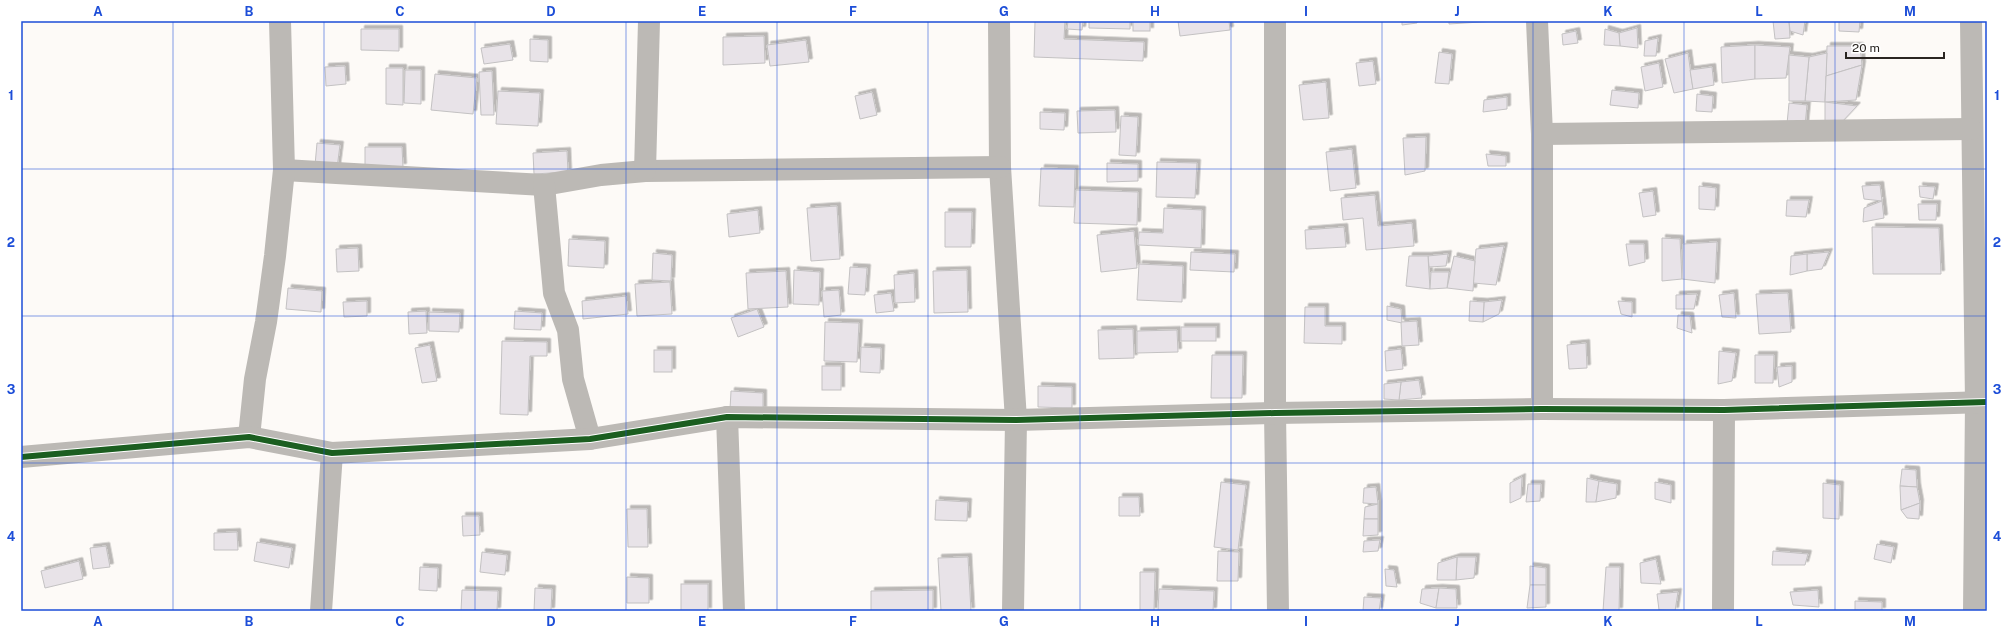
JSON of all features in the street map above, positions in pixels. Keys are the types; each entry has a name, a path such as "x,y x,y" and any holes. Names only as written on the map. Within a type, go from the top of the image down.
{"street":[{"path":"249,437 255,379 266,322 275,256 284,170 280,21"},
{"path":"645,171 649,21"},
{"path":"999,21 1000,167 1016,420 1013,611"},
{"path":"1275,21 1275,413 1278,611"},
{"path":"1537,21 1542,134 1542,409"},
{"path":"1971,21 1971,129 1981,402 1974,611"},
{"path":"1542,134 1971,129"},
{"path":"284,170 544,185 601,175 645,171 1000,167"},
{"path":"544,185 554,293 568,330 573,379 590,439"},
{"path":"21,457 249,437 332,453 590,439 727,417 1016,420 1275,413 1542,409 1724,410 1981,402"},
{"path":"1723,611 1724,410"},
{"path":"727,417 734,611"},
{"path":"321,611 332,453"}],"building":[{"path":"1035,21 1065,21 1064,39 1144,42 1143,61 1034,57"},
{"path":"1068,21 1083,21 1082,30 1067,29"},
{"path":"1089,21 1130,21 1130,29 1089,28"},
{"path":"1133,21 1150,21 1150,31 1133,31"},
{"path":"1178,21 1229,21 1230,30 1180,36"},
{"path":"1402,21 1417,21 1417,23 1402,25"},
{"path":"1449,21 1496,21 1449,24"},
{"path":"1773,21 1789,21 1790,38 1775,39"},
{"path":"1789,21 1805,21 1803,35 1790,31"},
{"path":"1839,21 1860,21 1859,32 1839,31"},
{"path":"1637,28 1638,48 1620,46 1619,33"},
{"path":"361,29 399,29 399,51 361,50"},
{"path":"1605,29 1619,33 1620,46 1604,45"},
{"path":"1576,31 1578,43 1563,45 1562,34"},
{"path":"764,36 765,63 723,65 723,37"},
{"path":"1658,38 1656,56 1644,56 1645,41"},
{"path":"530,39 548,40 548,62 530,61"},
{"path":"806,40 809,62 770,66 767,45"},
{"path":"510,44 513,60 484,64 481,48"},
{"path":"1755,45 1755,79 1722,83 1721,47"},
{"path":"1755,45 1790,47 1786,78 1755,79"},
{"path":"1827,46 1860,46 1862,65 1826,76"},
{"path":"1439,52 1452,54 1449,84 1435,83"},
{"path":"1688,53 1693,89 1674,93 1665,59"},
{"path":"1827,53 1825,102 1805,101 1809,57"},
{"path":"1789,55 1809,57 1805,101 1789,101"},
{"path":"1373,61 1376,84 1359,86 1356,63"},
{"path":"1659,63 1663,87 1645,91 1641,67"},
{"path":"1862,65 1856,100 1825,102 1826,76"},
{"path":"345,66 346,84 326,86 325,67"},
{"path":"1712,67 1714,85 1693,89 1690,70"},
{"path":"386,68 403,68 403,105 386,104"},
{"path":"405,70 421,70 421,104 404,103"},
{"path":"492,71 494,115 481,115 479,72"},
{"path":"435,74 477,78 473,114 431,110"},
{"path":"1326,82 1329,118 1303,120 1299,85"},
{"path":"1612,90 1639,93 1638,108 1610,105"},
{"path":"498,91 540,93 538,126 496,124"},
{"path":"872,92 877,115 860,119 855,96"},
{"path":"1697,94 1713,96 1712,112 1696,111"},
{"path":"1507,97 1507,109 1483,112 1484,100"},
{"path":"1825,102 1857,106 1841,123 1825,124"},
{"path":"1789,103 1807,105 1804,136 1786,134"},
{"path":"1115,110 1116,132 1078,133 1077,111"},
{"path":"1040,112 1065,113 1064,130 1040,129"},
{"path":"1121,116 1138,117 1136,156 1119,155"},
{"path":"1426,137 1425,171 1405,175 1403,138"},
{"path":"317,143 340,145 337,168 315,165"},
{"path":"365,147 402,147 403,167 365,167"},
{"path":"1352,149 1356,188 1330,191 1326,152"},
{"path":"567,151 568,172 534,174 533,153"},
{"path":"1486,154 1506,156 1506,166 1488,166"},
{"path":"1157,162 1197,163 1195,198 1156,197"},
{"path":"1107,163 1138,164 1138,181 1107,182"},
{"path":"1041,168 1075,169 1074,207 1039,206"},
{"path":"1880,185 1882,201 1864,199 1862,186"},
{"path":"1699,186 1716,188 1715,210 1699,209"},
{"path":"1919,186 1935,187 1933,199 1920,197"},
{"path":"1076,190 1138,192 1137,225 1074,223"},
{"path":"1653,191 1656,215 1643,217 1639,193"},
{"path":"1375,195 1378,226 1412,223 1414,246 1366,250 1363,218 1343,220 1341,198"},
{"path":"1787,200 1809,200 1806,217 1786,216"},
{"path":"1882,201 1884,218 1863,222 1864,208"},
{"path":"1918,204 1937,204 1936,220 1919,220"},
{"path":"837,206 840,259 811,261 807,208"},
{"path":"1164,208 1202,210 1201,248 1138,245 1139,232 1163,233"},
{"path":"758,210 760,233 729,237 727,214"},
{"path":"945,212 972,212 971,247 945,247"},
{"path":"1344,227 1346,247 1306,249 1305,230"},
{"path":"1872,227 1939,228 1941,274 1873,274"},
{"path":"1134,231 1137,268 1101,272 1097,235"},
{"path":"1662,238 1680,239 1682,279 1662,281"},
{"path":"569,239 605,241 604,268 568,266"},
{"path":"1717,242 1715,283 1682,279 1683,244"},
{"path":"1626,244 1644,244 1645,262 1629,266"},
{"path":"1504,246 1496,285 1473,283 1476,249"},
{"path":"358,248 359,271 337,272 336,249"},
{"path":"1191,252 1235,254 1234,272 1190,270"},
{"path":"1829,252 1822,269 1807,271 1807,254"},
{"path":"653,253 672,255 671,281 652,280"},
{"path":"1448,254 1446,266 1429,267 1428,256"},
{"path":"1807,254 1807,271 1790,275 1791,256"},
{"path":"1409,256 1428,256 1430,289 1406,286"},
{"path":"1454,256 1475,261 1473,291 1447,288"},
{"path":"1139,264 1183,266 1182,302 1137,300"},
{"path":"850,267 867,268 865,295 848,294"},
{"path":"794,270 820,272 819,305 793,304"},
{"path":"967,270 968,312 934,313 933,271"},
{"path":"786,271 788,307 748,309 746,273"},
{"path":"1431,272 1449,272 1447,288 1430,289"},
{"path":"914,273 915,302 895,303 894,275"},
{"path":"670,282 672,314 637,316 635,284"},
{"path":"288,288 322,291 321,312 286,309"},
{"path":"839,290 841,315 824,317 822,291"},
{"path":"891,293 894,311 876,313 874,295"},
{"path":"1734,293 1736,318 1722,317 1719,295"},
{"path":"1788,293 1791,332 1759,334 1756,294"},
{"path":"1697,294 1694,309 1676,309 1676,295"},
{"path":"626,296 628,314 583,319 582,301"},
{"path":"1502,300 1499,314 1483,322 1484,302"},
{"path":"367,301 367,316 344,317 343,302"},
{"path":"1470,301 1484,302 1483,322 1469,321"},
{"path":"1618,301 1632,302 1632,317 1621,314"},
{"path":"1387,306 1401,309 1402,323 1387,320"},
{"path":"1305,307 1325,307 1325,326 1342,326 1342,344 1304,343"},
{"path":"757,309 764,327 738,337 731,318"},
{"path":"426,311 427,333 409,334 408,312"},
{"path":"515,311 542,313 541,330 514,329"},
{"path":"429,312 460,313 459,332 429,331"},
{"path":"1678,315 1690,316 1692,333 1677,328"},
{"path":"1417,321 1419,345 1402,346 1401,322"},
{"path":"825,322 859,323 857,362 824,361"},
{"path":"1181,327 1216,327 1216,341 1181,341"},
{"path":"1133,329 1134,358 1099,359 1098,330"},
{"path":"1177,330 1178,352 1137,353 1137,331"},
{"path":"502,341 547,342 547,356 530,356 528,415 500,414"},
{"path":"1586,343 1587,368 1569,369 1567,345"},
{"path":"430,345 437,381 422,383 415,348"},
{"path":"861,347 881,348 880,373 860,372"},
{"path":"1401,349 1403,369 1386,371 1385,351"},
{"path":"654,350 672,350 672,372 654,372"},
{"path":"1719,351 1736,353 1732,381 1718,384"},
{"path":"1212,355 1243,355 1242,398 1211,398"},
{"path":"1755,355 1774,355 1773,383 1755,383"},
{"path":"822,366 841,366 841,390 822,390"},
{"path":"1792,366 1792,382 1779,387 1777,367"},
{"path":"1419,380 1422,398 1399,400 1401,382"},
{"path":"1401,382 1399,400 1384,399 1384,384"},
{"path":"1038,386 1072,387 1072,408 1038,407"},
{"path":"731,391 763,393 763,410 730,409"},
{"path":"1902,469 1916,470 1917,487 1900,486"},
{"path":"1522,477 1521,498 1510,503 1510,483"},
{"path":"1587,478 1599,481 1596,502 1586,502"},
{"path":"1599,481 1617,484 1616,498 1596,502"},
{"path":"1221,482 1246,485 1238,550 1214,547"},
{"path":"1655,482 1671,485 1671,503 1655,499"},
{"path":"1823,483 1840,485 1839,519 1823,518"},
{"path":"1528,484 1541,484 1540,501 1526,502"},
{"path":"1900,486 1917,487 1920,503 1901,510"},
{"path":"1376,487 1378,504 1363,503 1364,488"},
{"path":"1119,497 1139,497 1140,516 1119,516"},
{"path":"936,500 968,502 967,521 935,520"},
{"path":"1920,503 1919,519 1907,518 1901,510"},
{"path":"1378,504 1378,519 1364,519 1365,507"},
{"path":"627,509 647,509 648,547 628,547"},
{"path":"462,516 479,516 480,535 463,536"},
{"path":"1364,519 1378,519 1378,535 1363,536"},
{"path":"237,532 238,550 214,550 214,533"},
{"path":"1380,540 1378,551 1363,552 1364,541"},
{"path":"257,542 292,548 289,568 254,561"},
{"path":"1877,544 1894,547 1891,563 1874,559"},
{"path":"106,546 110,567 93,569 90,548"},
{"path":"1218,551 1239,552 1238,581 1217,581"},
{"path":"1773,551 1808,554 1805,565 1772,565"},
{"path":"482,552 507,555 505,575 480,572"},
{"path":"968,557 971,611 941,611 938,558"},
{"path":"1457,557 1476,557 1474,578 1456,580"},
{"path":"1457,557 1456,580 1437,580 1438,563"},
{"path":"1656,559 1661,584 1641,583 1640,563"},
{"path":"79,561 83,579 45,588 41,571"},
{"path":"1530,566 1546,568 1546,585 1530,585"},
{"path":"420,567 438,568 437,591 419,590"},
{"path":"1606,567 1620,567 1619,611 1603,611"},
{"path":"1385,569 1394,570 1397,587 1386,586"},
{"path":"1140,572 1155,572 1154,611 1140,611"},
{"path":"627,577 649,578 649,603 627,603"},
{"path":"681,584 708,584 708,611 681,611"},
{"path":"1530,585 1546,585 1546,607 1527,608"},
{"path":"535,588 552,589 551,611 534,611"},
{"path":"1439,588 1436,608 1420,603 1422,589"},
{"path":"1439,588 1456,589 1457,608 1436,608"},
{"path":"1159,589 1214,591 1213,611 1158,611"},
{"path":"462,590 498,591 497,611 461,611"},
{"path":"933,590 933,611 871,611 871,591"},
{"path":"1818,590 1819,607 1793,605 1790,592"},
{"path":"1678,592 1675,611 1659,610 1657,594"},
{"path":"1364,597 1381,598 1379,611 1363,611"},
{"path":"1855,601 1882,602 1882,611 1855,611"}],"cycle path":[{"path":"21,457 249,437 332,453 590,439 727,417 1016,420 1275,413 1542,409 1724,410 1987,402"}]}
